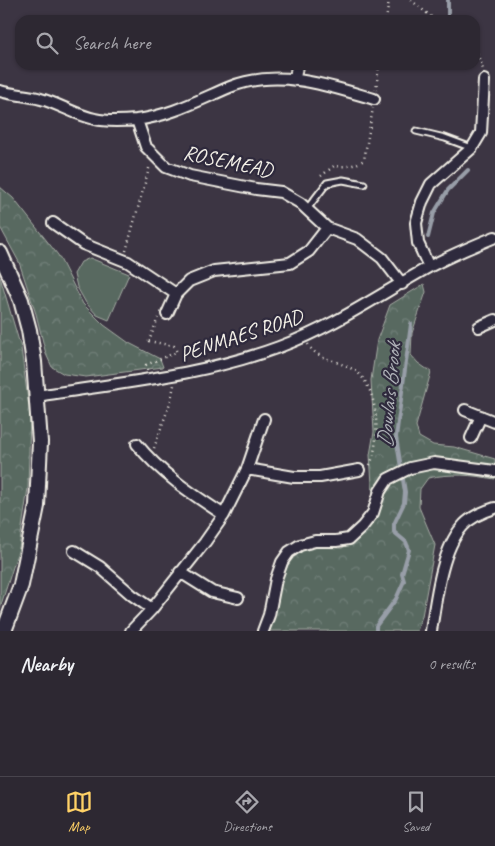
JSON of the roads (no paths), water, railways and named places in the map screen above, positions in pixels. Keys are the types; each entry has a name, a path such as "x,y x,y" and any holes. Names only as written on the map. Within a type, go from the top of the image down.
{"street":[{"path":"295,79 296,70"},
{"path":"0,92 40,99 95,119 137,120 183,108 230,87 250,81 281,78 323,84 374,99"},
{"path":"429,267 418,243 416,223 422,202 431,184 472,148 481,133 484,80"},
{"name":"ROSEMEAD","path":"137,120 146,147 166,167 190,176 256,190 281,192 307,210 327,228 357,239 382,258 402,284"},
{"path":"53,223 83,244 123,260 176,294"},
{"path":"168,311 176,294 189,282 214,271 290,263 308,251 327,228"},
{"name":"PENMAES ROAD","path":"37,396 176,376 278,348 322,329 429,267 467,248 495,237"},
{"path":"0,253 21,300 29,330 37,396 40,442 38,506 21,585 4,631"},
{"path":"479,328 495,320"},
{"path":"465,410 495,422"},
{"path":"471,438 481,416"},
{"path":"131,631 152,609 224,515 247,469 264,419"},
{"path":"136,444 188,492 224,515"},
{"path":"263,631 269,615 276,579 282,562 289,552 300,545 315,541 349,539 373,513 380,491 388,479 410,468 434,463 495,471"},
{"path":"247,469 294,477 320,477 359,470"},
{"path":"431,631 438,586 451,542 462,526 479,513 495,508"},
{"path":"74,550 100,567 132,595 152,609"},
{"path":"180,572 212,592 238,598"}],"lane":[{"path":"416,131 445,138 472,148"},
{"path":"307,210 327,183 344,180 364,184"}],"waterway":[{"name":"Dowlais Brook","path":"448,0 448,15"},
{"name":"Dowlais Brook","path":"428,237 434,213 448,190 468,170"},
{"name":"Dowlais Brook","path":"376,631 376,626 396,599 404,581 402,574 409,550 406,542 394,532 394,524 404,503 405,492 396,437 411,324"}]}
